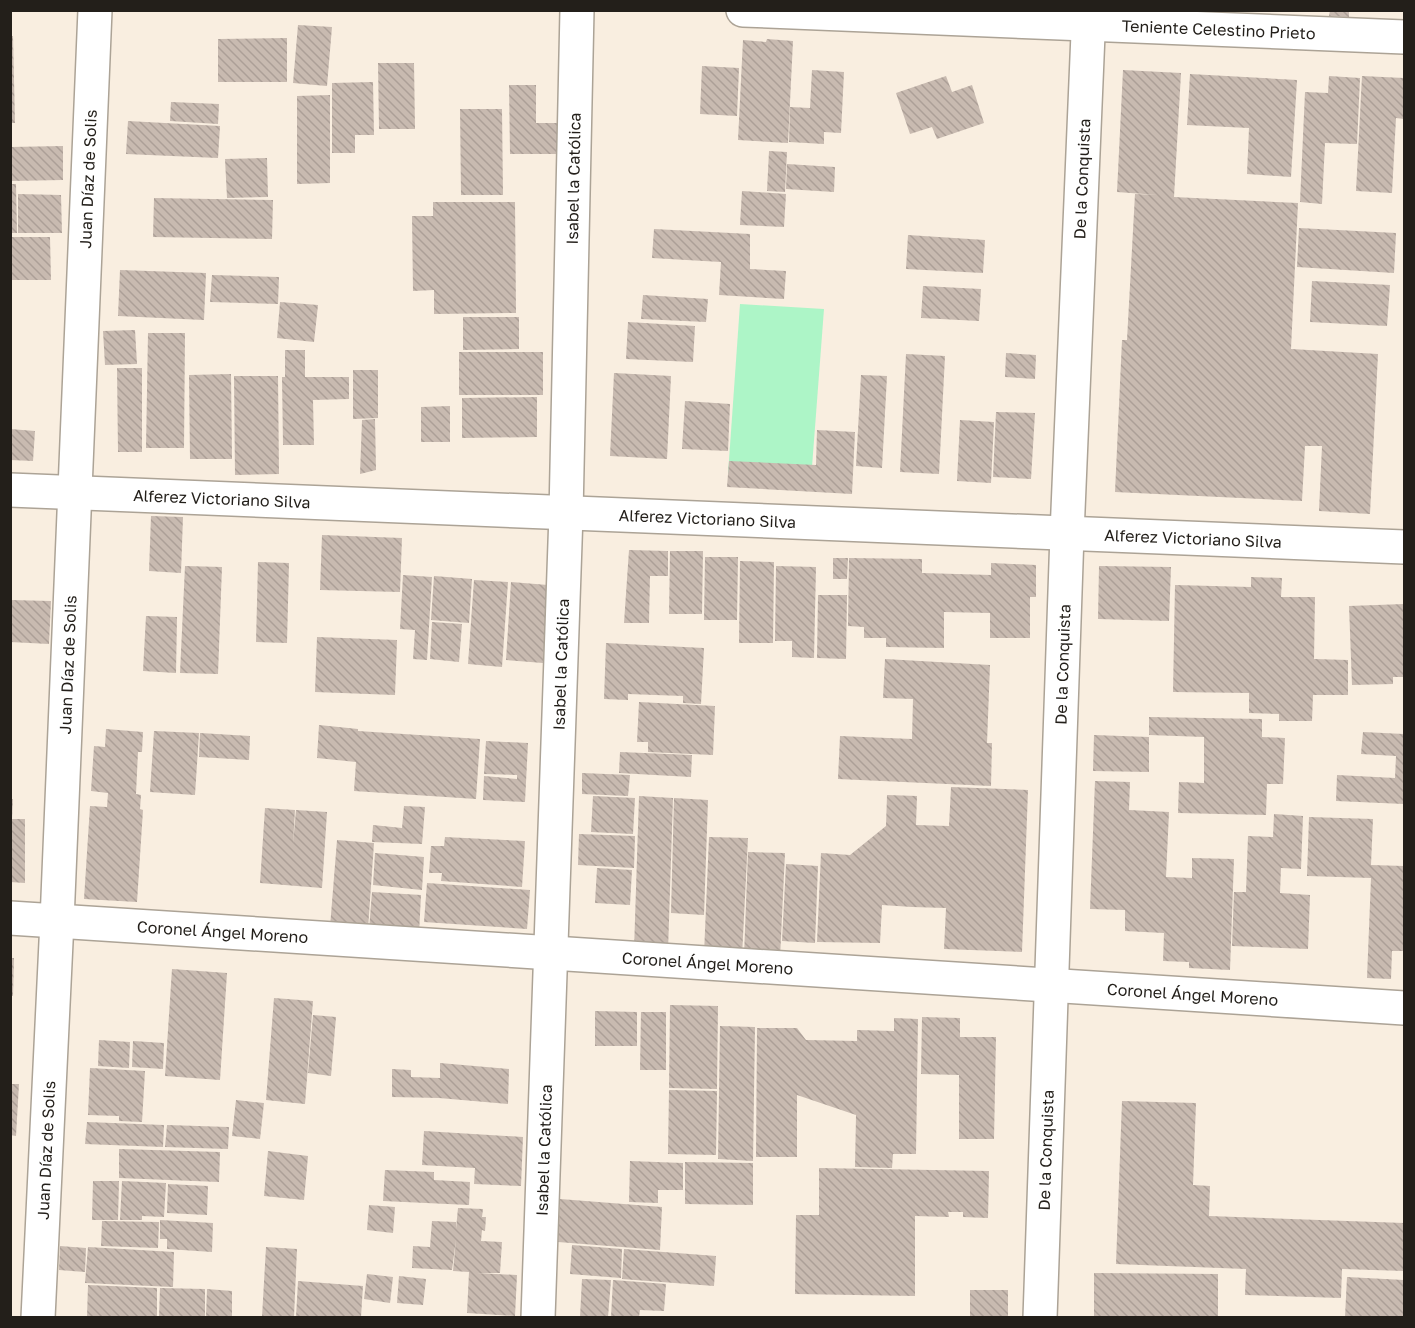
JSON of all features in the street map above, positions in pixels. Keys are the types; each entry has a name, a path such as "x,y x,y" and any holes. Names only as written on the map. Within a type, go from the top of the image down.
{"street":[{"name":"Juan Díaz de Solis","path":"38,1317 95,10"},
{"name":"Isabel la Católica","path":"538,1317 566,514 577,10"},
{"name":"Teniente Celestino Prieto","path":"743,10 1089,17 1404,37"},
{"name":"De la Conquista","path":"1040,1317 1067,534 1089,17"},
{"name":"Alferez Victoriano Silva","path":"10,490 1404,547"},
{"name":"Coronel Ángel Moreno","path":"10,918 1404,1008"}],"green space":[{"path":"740,304 824,309 811,480 728,474"}],"building":[{"path":"1330,10 1349,10 1349,17 1329,16"},
{"path":"298,25 332,27 327,86 293,83"},
{"path":"10,36 13,36 15,123 10,123"},
{"path":"287,38 287,82 218,82 218,39"},
{"path":"767,39 793,41 788,143 738,140 743,40 766,42"},
{"path":"378,63 414,63 415,129 379,129"},
{"path":"702,66 739,68 737,116 700,114"},
{"path":"812,70 844,72 841,133 824,132 824,144 789,142 790,107 810,108"},
{"path":"1123,70 1181,73 1174,197 1298,203 1291,349 1378,354 1370,514 1319,511 1322,446 1305,446 1302,501 1115,492 1122,340 1127,340 1135,194 1158,195 1117,192"},
{"path":"1190,74 1297,80 1291,177 1247,174 1249,128 1187,125"},
{"path":"946,76 952,92 972,85 984,123 937,139 932,127 910,134 896,93"},
{"path":"1329,76 1360,78 1357,144 1325,143 1322,204 1300,202 1305,92 1328,93"},
{"path":"1362,76 1404,78 1404,119 1396,118 1392,193 1356,191"},
{"path":"373,82 374,135 355,135 355,153 332,153 332,83"},
{"path":"509,85 536,85 536,123 561,123 561,154 510,154"},
{"path":"330,95 330,183 297,184 297,96"},
{"path":"171,102 219,104 218,124 170,121"},
{"path":"460,109 502,109 503,195 461,195"},
{"path":"128,121 220,126 218,158 126,154"},
{"path":"63,146 63,180 10,181 10,147"},
{"path":"769,151 787,152 785,192 767,191"},
{"path":"267,158 268,197 227,198 225,159"},
{"path":"787,164 835,167 834,192 786,189"},
{"path":"10,184 16,184 17,233 10,233"},
{"path":"742,191 786,194 784,227 740,225"},
{"path":"18,194 61,195 62,233 18,233"},
{"path":"154,198 273,200 272,239 153,237"},
{"path":"433,202 515,202 516,313 434,314 434,290 413,291 412,216 433,216"},
{"path":"1299,228 1396,233 1394,273 1297,267"},
{"path":"654,229 750,234 750,269 786,271 784,299 719,295 721,262 652,258"},
{"path":"908,235 985,240 983,273 906,269"},
{"path":"10,237 50,237 51,280 10,280"},
{"path":"120,270 206,273 204,320 118,316"},
{"path":"212,275 279,277 278,304 210,302"},
{"path":"1312,281 1390,285 1387,326 1310,322"},
{"path":"923,286 981,289 979,321 921,318"},
{"path":"643,295 708,299 706,322 641,319"},
{"path":"280,302 318,305 314,342 277,338"},
{"path":"463,317 519,317 519,349 463,350"},
{"path":"628,322 695,326 693,362 626,359"},
{"path":"135,330 137,364 105,365 103,331"},
{"path":"148,333 185,333 184,448 146,448"},
{"path":"285,350 305,350 305,377 349,377 349,399 313,400 314,445 283,445 282,377 285,377"},
{"path":"459,352 543,352 543,395 459,395"},
{"path":"1006,353 1036,355 1035,379 1005,377"},
{"path":"906,354 945,356 939,474 900,472"},
{"path":"117,368 142,368 142,452 118,452"},
{"path":"353,370 378,370 378,418 353,419"},
{"path":"614,373 671,376 667,459 610,456"},
{"path":"231,374 232,459 190,459 189,375"},
{"path":"861,375 887,376 882,468 856,466"},
{"path":"234,376 278,376 279,474 235,475"},
{"path":"537,397 537,437 462,438 462,398"},
{"path":"685,401 730,404 728,451 682,449"},
{"path":"450,406 450,442 421,442 421,407"},
{"path":"996,412 1035,413 1031,479 993,477"},
{"path":"375,419 376,470 360,474 362,420"},
{"path":"960,420 994,422 991,483 957,481"},
{"path":"10,429 35,431 33,461 10,460"},
{"path":"817,430 855,432 852,494 727,487 729,461 816,465"},
{"path":"151,516 183,517 181,573 149,571"},
{"path":"322,535 402,538 400,592 320,590"},
{"path":"629,550 668,551 668,576 650,576 649,623 624,623"},
{"path":"670,551 703,551 702,614 669,614"},
{"path":"705,557 738,557 737,620 704,620"},
{"path":"833,558 848,558 847,579 833,579"},
{"path":"849,558 922,559 922,573 991,575 991,563 1036,565 1036,597 1030,597 1030,638 990,638 990,613 944,612 944,648 886,647 886,638 864,638 864,627 848,626"},
{"path":"740,561 774,562 773,643 739,643"},
{"path":"258,562 289,563 287,643 256,642"},
{"path":"185,566 222,567 218,674 180,673"},
{"path":"776,566 816,567 814,658 792,657 792,641 775,641"},
{"path":"1099,566 1171,567 1169,621 1098,619"},
{"path":"403,575 432,577 427,660 413,659 415,630 400,629"},
{"path":"434,576 472,579 469,623 431,620"},
{"path":"1251,577 1282,578 1281,597 1315,597 1314,659 1348,660 1348,695 1313,695 1312,721 1279,721 1279,714 1249,713 1249,693 1173,692 1175,585 1251,587"},
{"path":"474,580 508,582 502,667 468,664"},
{"path":"511,582 548,585 543,663 506,660"},
{"path":"818,595 847,595 846,659 817,658"},
{"path":"10,600 51,601 49,644 10,642"},
{"path":"1404,604 1404,677 1393,677 1393,684 1352,685 1349,606"},
{"path":"146,616 177,617 176,673 143,671"},
{"path":"432,622 462,624 459,662 430,659"},
{"path":"317,637 397,640 395,695 315,692"},
{"path":"606,643 704,648 701,704 683,703 683,696 628,694 628,700 604,699"},
{"path":"885,659 990,665 987,743 992,743 991,786 838,779 840,736 912,739 913,699 883,698"},
{"path":"639,702 715,706 713,755 648,752 648,742 637,742"},
{"path":"1149,717 1262,719 1262,737 1285,738 1283,784 1267,784 1266,815 1178,813 1179,782 1204,783 1204,737 1149,735"},
{"path":"319,725 358,729 358,731 480,739 476,799 354,791 356,762 317,758"},
{"path":"106,729 143,732 142,752 138,752 136,794 141,795 140,809 143,810 137,902 84,899 90,806 107,807 108,793 91,791 94,746 105,747"},
{"path":"154,731 199,733 195,795 150,792"},
{"path":"1363,732 1404,734 1404,804 1336,801 1337,775 1395,778 1396,756 1361,754"},
{"path":"200,733 250,736 249,760 199,757"},
{"path":"1094,735 1149,737 1149,772 1093,771"},
{"path":"486,741 528,743 525,802 483,800 484,776 517,779 517,775 484,774"},
{"path":"620,752 692,755 691,777 619,773"},
{"path":"582,773 630,775 628,796 582,794"},
{"path":"1095,781 1130,782 1129,810 1169,812 1166,877 1192,878 1192,858 1234,859 1230,970 1189,968 1189,962 1163,961 1164,933 1125,931 1125,910 1090,909"},
{"path":"951,787 1028,790 1022,952 944,949 946,908 882,905 880,943 817,942 821,853 850,855 886,826 887,795 917,796 916,825 949,826"},
{"path":"593,796 635,798 633,834 591,832"},
{"path":"639,796 673,798 668,951 634,950"},
{"path":"674,798 708,800 704,915 671,913"},
{"path":"10,799 13,799 12,819 25,819 25,883 10,882"},
{"path":"404,806 425,807 422,844 372,842 373,825 402,828"},
{"path":"265,808 295,810 293,844 296,810 327,812 322,888 260,883"},
{"path":"1274,814 1303,816 1301,869 1281,868 1280,893 1310,895 1308,949 1232,946 1234,892 1246,892 1248,836 1273,837"},
{"path":"1309,817 1373,819 1371,865 1404,866 1404,951 1392,951 1391,979 1367,978 1371,878 1307,876"},
{"path":"579,834 635,836 634,868 578,865"},
{"path":"445,837 525,841 522,887 441,881 442,873 429,873 431,846 444,846"},
{"path":"709,837 748,838 742,956 704,954"},
{"path":"337,840 374,843 368,929 330,927"},
{"path":"748,852 785,853 780,958 744,956"},
{"path":"375,853 424,857 422,890 373,885"},
{"path":"786,864 818,866 815,943 782,941"},
{"path":"597,868 632,870 630,905 595,903"},
{"path":"427,883 530,890 527,929 424,922"},
{"path":"372,892 421,895 419,934 369,930"},
{"path":"10,958 14,958 13,996 10,996"},
{"path":"172,969 227,973 220,1080 165,1076"},
{"path":"274,998 313,1001 305,1104 266,1100"},
{"path":"670,1005 718,1006 717,1089 669,1088"},
{"path":"595,1011 637,1012 637,1046 595,1046"},
{"path":"641,1012 666,1012 666,1070 640,1070"},
{"path":"313,1015 336,1017 331,1076 308,1073"},
{"path":"922,1017 960,1018 960,1037 996,1037 994,1139 959,1139 959,1075 921,1074"},
{"path":"894,1018 918,1019 916,1154 893,1154 892,1168 855,1167 856,1115 797,1095 797,1157 756,1157 757,1028 797,1028 806,1040 857,1041 857,1030 894,1031"},
{"path":"720,1026 755,1027 753,1161 718,1159"},
{"path":"99,1040 130,1042 129,1068 98,1066"},
{"path":"133,1041 164,1043 163,1069 132,1067"},
{"path":"440,1063 509,1069 508,1104 439,1098 392,1097 392,1069 411,1070 411,1077 440,1078"},
{"path":"90,1068 145,1071 142,1122 119,1121 119,1116 88,1115"},
{"path":"10,1084 19,1084 16,1136 10,1135"},
{"path":"669,1090 717,1091 716,1155 668,1154"},
{"path":"236,1100 264,1103 260,1139 232,1136"},
{"path":"1122,1101 1196,1103 1193,1185 1210,1186 1209,1216 1404,1223 1404,1271 1342,1269 1341,1298 1245,1295 1246,1269 1116,1264"},
{"path":"87,1122 164,1125 163,1147 85,1144"},
{"path":"167,1125 229,1127 228,1149 165,1147"},
{"path":"424,1131 523,1137 521,1186 474,1184 475,1168 422,1165"},
{"path":"119,1149 220,1152 219,1182 119,1178"},
{"path":"268,1151 308,1156 304,1200 264,1196"},
{"path":"630,1161 683,1163 683,1190 658,1190 658,1203 629,1202"},
{"path":"685,1162 753,1163 753,1205 685,1204"},
{"path":"819,1168 989,1171 988,1218 963,1217 963,1212 948,1212 949,1217 915,1216 915,1296 795,1294 796,1215 819,1215"},
{"path":"385,1170 434,1172 434,1180 470,1182 469,1205 383,1201"},
{"path":"93,1181 119,1181 118,1220 92,1220"},
{"path":"122,1181 166,1183 164,1217 142,1216 142,1220 120,1220"},
{"path":"168,1184 208,1186 207,1215 167,1213"},
{"path":"560,1199 662,1207 660,1250 558,1242"},
{"path":"369,1205 395,1207 393,1233 367,1230"},
{"path":"458,1208 483,1209 482,1217 486,1217 485,1231 482,1230 481,1241 502,1242 500,1273 477,1273 517,1275 515,1316 467,1313 469,1272 453,1271 456,1239 452,1270 412,1268 413,1246 430,1247 432,1221 456,1222 456,1229"},
{"path":"160,1220 213,1223 212,1252 167,1249 167,1239 160,1239"},
{"path":"102,1221 159,1222 158,1248 101,1246"},
{"path":"572,1245 622,1249 621,1278 570,1274"},
{"path":"60,1246 86,1248 85,1272 59,1270"},
{"path":"88,1247 174,1252 173,1287 85,1283"},
{"path":"266,1247 297,1249 294,1317 262,1317"},
{"path":"624,1249 716,1256 714,1286 622,1279"},
{"path":"1094,1273 1218,1274 1218,1317 1094,1317"},
{"path":"367,1274 393,1277 390,1303 364,1299"},
{"path":"399,1276 426,1279 423,1305 397,1303"},
{"path":"1347,1277 1404,1280 1404,1317 1345,1317"},
{"path":"582,1279 611,1280 608,1317 580,1317"},
{"path":"613,1280 666,1284 664,1311 640,1310 639,1317 611,1317"},
{"path":"298,1281 363,1286 361,1317 296,1317"},
{"path":"88,1285 157,1288 157,1317 87,1317"},
{"path":"160,1288 205,1289 205,1317 159,1317"},
{"path":"207,1289 232,1291 232,1317 206,1317"},
{"path":"970,1290 1008,1290 1008,1317 970,1317"}]}
